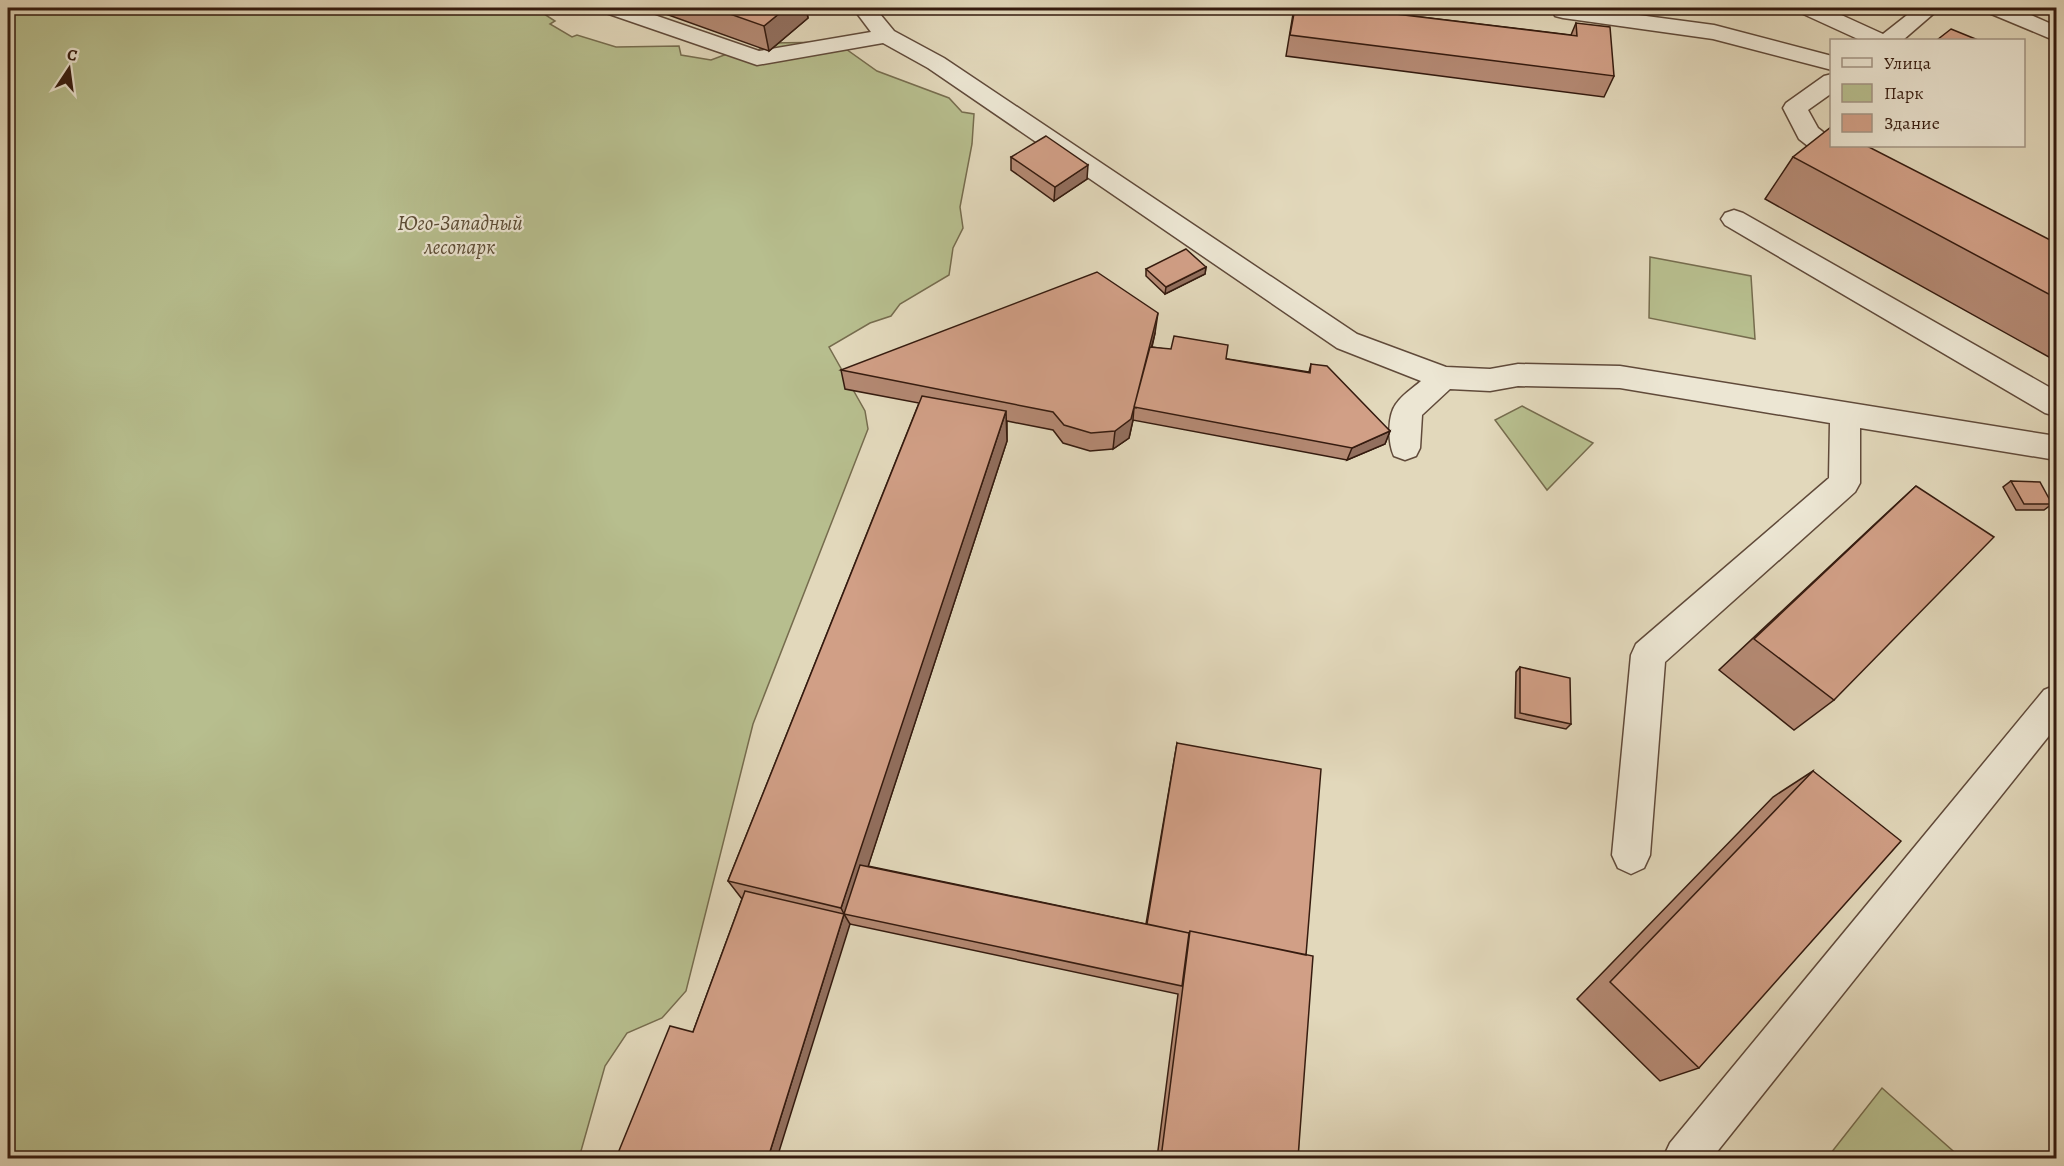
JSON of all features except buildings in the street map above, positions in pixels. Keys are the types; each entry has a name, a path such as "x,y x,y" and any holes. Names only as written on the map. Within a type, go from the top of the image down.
{"lane":[{"path":"614,8 757,58 886,36"},
{"path":"864,8 886,36 936,63 1347,341 1444,378 1490,380 1518,375 1620,377 2056,448"},
{"path":"1563,8 1563,12 1714,32 1830,62"},
{"path":"1809,8 1876,39"},
{"path":"1890,39 1929,8"},
{"path":"1997,8 2056,34"},
{"path":"1830,82 1795,108 1808,133 1843,162 1874,178"},
{"path":"1734,219 2056,405"},
{"path":"1406,448 1407,411 1444,378"},
{"path":"1631,855 1648,655 1844,483 1845,414"},
{"path":"1685,1158 2056,701"}],"green space":[{"name":"Юго-Западный лесопарк","path":"8,8 535,8 555,21 550,24 572,37 577,35 616,47 679,46 681,55 711,60 727,54 758,50 770,43 836,42 877,71 949,98 962,112 974,114 972,144 960,207 963,228 953,248 949,275 900,304 891,316 870,323 829,347 865,411 868,429 753,724 686,991 662,1018 627,1033 605,1066 579,1158 8,1158"},
{"path":"1650,257 1751,276 1755,339 1649,318"},
{"path":"1522,406 1593,443 1547,490 1495,420"},
{"path":"1882,1088 1961,1158 1827,1158"}]}
